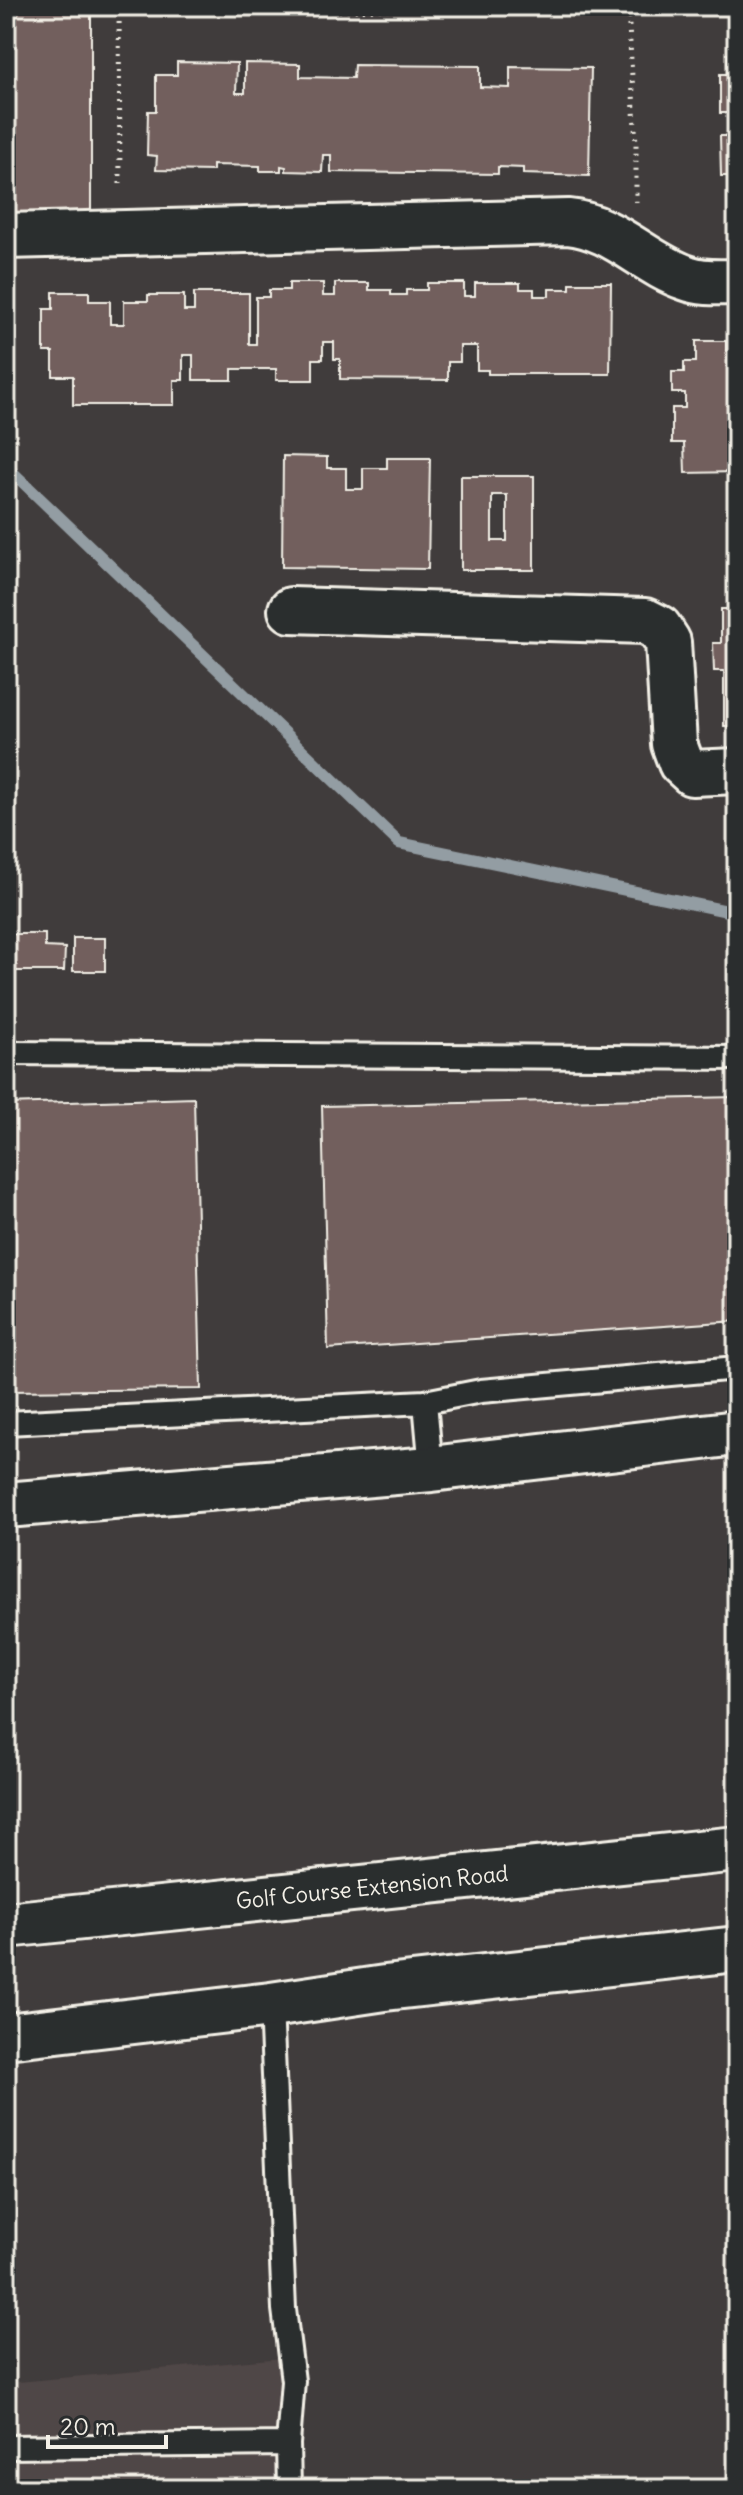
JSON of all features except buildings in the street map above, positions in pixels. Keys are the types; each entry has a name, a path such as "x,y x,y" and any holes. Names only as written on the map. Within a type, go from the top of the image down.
{"street":[{"path":"6,236 568,222 602,230 686,278 737,282"},
{"path":"291,610 645,621 659,628 668,642 674,744 681,763 692,773 737,771"},
{"path":"6,1505 431,1469 737,1433"},
{"name":"Golf Course Extension Road","path":"6,1925 737,1849"},
{"path":"6,2036 271,2005 385,1988 737,1949"}],"lane":[{"path":"6,1053 737,1058"},
{"path":"6,1423 425,1402 481,1391 737,1368"},
{"path":"425,1402 431,1469"},
{"path":"271,2005 284,2309 293,2381 288,2444 289,2489"},
{"path":"6,2447 288,2444"}],"path":[{"path":"119,6 120,184"},
{"path":"139,6 201,11 326,11 455,6 628,7 636,144 636,203"}],"shaded area":[{"path":"282,2358 285,2489 6,2489 6,2383"}],"waterway":[{"path":"6,466 399,843 737,913"}]}
